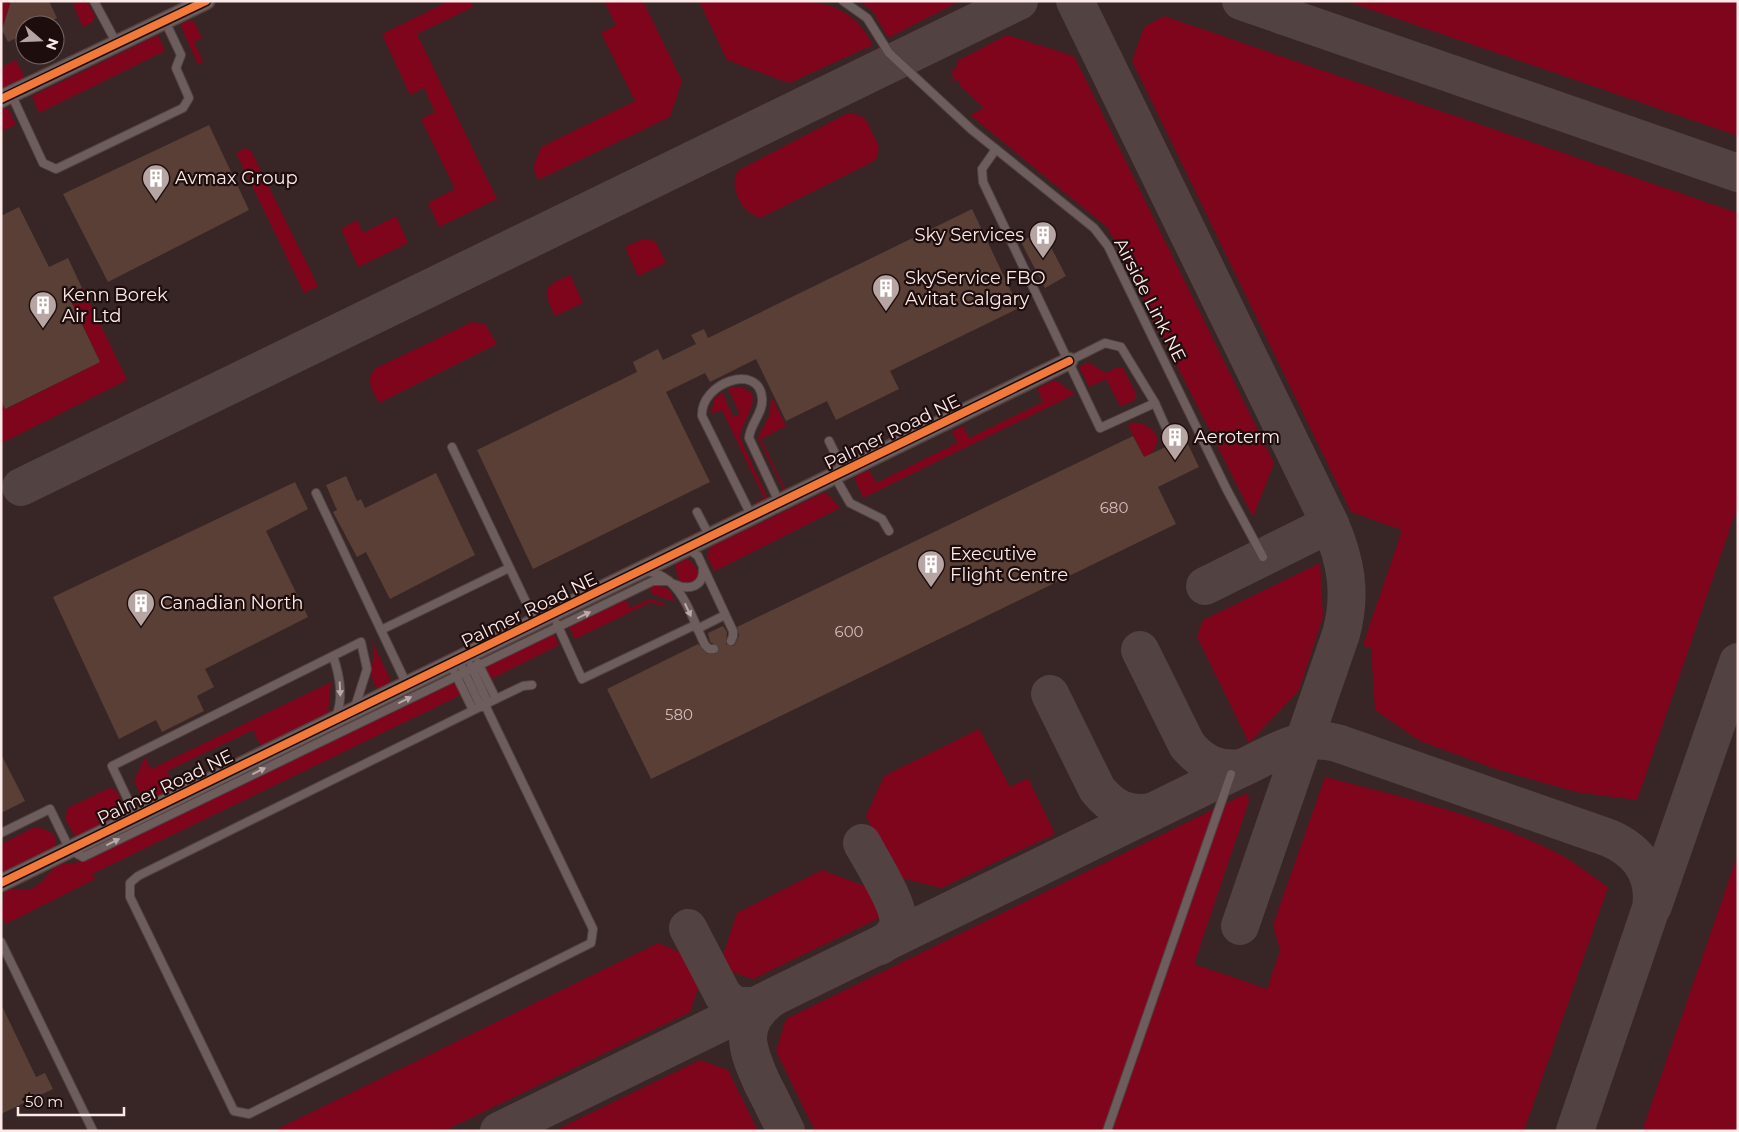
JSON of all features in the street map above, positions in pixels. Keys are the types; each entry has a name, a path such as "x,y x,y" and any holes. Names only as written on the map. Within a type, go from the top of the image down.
{"street":[{"path":"6,97 206,1"},
{"name":"Palmer Road NE","path":"1,883 136,817 229,779 334,721 407,685 465,665 536,623 555,621 641,571 1068,361"}],"lane":[{"path":"94,1 117,44"},
{"name":"Airside Link NE","path":"843,1 867,18 889,53 972,130 1083,217 1108,246 1227,490 1263,557"},
{"path":"6,97 43,163 56,169 184,108 189,98 176,68 181,55 165,21"},
{"path":"996,149 982,169 983,182 1100,428 1155,403"},
{"path":"1068,361 1105,343 1116,345 1124,351 1155,403 1170,437"},
{"path":"752,517 702,416 703,404 710,393 734,380 743,379 752,382 762,394 762,403 749,438 780,504"},
{"path":"829,441 850,503 882,519 889,531"},
{"path":"452,447 536,623"},
{"path":"316,492 407,685"},
{"path":"697,512 710,538"},
{"path":"682,551 695,553 703,567 734,634 730,641"},
{"path":"1,833 50,809 70,850 82,857 229,779 555,621 653,580 670,582 683,588 696,586 702,579 703,567"},
{"path":"381,630 509,568"},
{"path":"641,571 657,573 678,589 706,647 714,649"},
{"path":"555,621 582,679 725,615"},
{"path":"136,817 112,766 361,642 367,669 359,700 353,712"},
{"path":"333,656 341,690 340,705 334,721"},
{"path":"465,665 496,699"},
{"path":"465,665 482,706 593,929 591,943 248,1114 238,1114 231,1107 130,898 130,883 138,876 482,706 496,699 523,686 532,686"},
{"path":"465,665 482,706"},
{"path":"1107,1131 1231,774"},
{"path":"1,942 93,1131"}],"shaded area":[{"path":"1,1 11,1 1,30"},
{"path":"80,1 87,2 95,16 93,22 83,27 73,5"},
{"path":"449,1 470,1 473,7 417,34 497,199 439,227 428,203 455,189 421,119 435,112 424,88 410,95 382,34"},
{"path":"604,1 643,1 682,81 670,117 538,180 533,168 541,147 635,101 601,33 616,25"},
{"path":"699,1 789,1 831,6 843,11 854,19 864,30 873,45 789,83 727,60"},
{"path":"860,1 960,1 888,38 874,13"},
{"path":"1346,1 1738,1 1738,136"},
{"path":"1164,16 1738,213 1738,505 1637,800 1576,792 1499,770 1420,741 1375,710 1371,648 1363,645 1402,530 1351,512 1132,61 1144,27"},
{"path":"189,20 195,23 202,38 194,42 203,62 198,64 182,29 182,23"},
{"path":"158,35 165,51 39,113 32,96"},
{"path":"1007,35 1074,56 1274,463 1253,517 1108,228 970,115 984,108 960,86 958,79 954,82 952,72 958,64 957,61"},
{"path":"15,60 15,65 18,65 26,80 1,90 1,63 3,66"},
{"path":"1,109 9,110 16,125 1,131"},
{"path":"848,113 859,115 866,120 879,147 877,158 762,217 755,216 743,206 736,191 735,183 739,170"},
{"path":"245,148 251,151 318,286 304,293 236,153"},
{"path":"396,216 408,243 358,267 341,229 357,220 363,233"},
{"path":"643,239 655,241 666,263 638,276 625,247"},
{"path":"570,275 583,303 555,316 548,300 547,290 554,283"},
{"path":"83,288 127,380 2,443 1,401 6,409 100,362 68,295"},
{"path":"472,322 485,324 497,344 379,403 372,390 370,381 372,372 376,368"},
{"path":"1088,362 1106,373 1118,367 1123,368 1136,394 1134,401 1120,406 1106,379 1089,387 1079,367"},
{"path":"1055,380 1075,394 863,498 854,477 869,470 876,483 957,443 952,431 963,426 969,438 1043,402 1037,388"},
{"path":"733,387 745,389 751,393 753,399 740,438 767,497 766,500 756,505 755,503 764,498 722,410 711,414 714,399 722,392 733,417 740,414 728,389"},
{"path":"771,396 786,426 761,439 786,491 784,491 758,438 770,414"},
{"path":"1130,423 1139,423 1146,426 1156,435 1156,447 1144,457 1128,425"},
{"path":"825,492 840,508 715,571 707,557 710,547"},
{"path":"687,558 698,572 697,578 689,584 680,582 676,571 676,564"},
{"path":"1320,563 1323,617 1299,690 1249,743 1197,637 1203,620"},
{"path":"656,585 669,589 675,601 653,595 650,588"},
{"path":"650,599 666,604 661,606 651,602 575,639 569,627 626,600 630,608"},
{"path":"553,632 559,645 491,679 484,667"},
{"path":"371,639 390,679 388,684 381,688 376,687 373,681 373,646"},
{"path":"331,682 328,714 261,746 253,730 167,771 174,789 149,801 143,799 134,781 145,757 151,769"},
{"path":"455,682 461,695 92,874 95,879 6,924 1,917 4,892 12,889 27,890 34,887 57,866 80,862"},
{"path":"979,729 1010,787 1028,778 1055,834 941,888 897,877 866,816 884,776"},
{"path":"1325,777 1443,809 1501,828 1564,857 1608,887 1524,1131 815,1131 776,1051 786,1019 1245,794 1248,795 1249,801 1194,964 1267,989 1280,950 1273,925"},
{"path":"109,788 116,790 124,807 122,815 79,836 74,835 65,818 68,808"},
{"path":"35,827 52,833 56,840 55,849 1,875 1,844"},
{"path":"1738,854 1738,1131 1642,1131"},
{"path":"822,870 867,887 881,917 753,979 729,971 722,958 737,913"},
{"path":"658,943 684,954 699,985 690,1012 444,1131 273,1131"},
{"path":"700,1060 728,1070 758,1131 561,1131 560,1128"}],"building":[{"path":"11,1 49,1 56,15 15,15 15,39 8,42 2,30"},
{"name":"Avmax Group","path":"209,125 249,210 108,282 63,194"},
{"name":"Kenn Borek Air Ltd","path":"19,207 49,267 68,258 82,288 68,295 100,362 5,409 1,401 1,216"},
{"path":"972,209 1019,308 890,371 899,389 836,420 827,401 786,421 756,359 710,382 705,373 666,392 710,482 533,569 477,450 637,372 633,362 658,349 663,360 696,344 691,335 704,329 708,338"},
{"name":"Sky Services","path":"1042,230 1066,276 1045,288 1021,242"},
{"name":"Executive Flight Centre","path":"1133,436 1144,457 1185,438 1199,467 1158,487 1176,524 651,779 607,689 698,644 707,654 716,654 719,647 710,642 708,633 723,626 727,632 726,644 734,646 739,636 737,627"},
{"path":"436,473 475,555 390,599 366,552 357,557 333,512 337,510 326,485 346,476 357,501 361,499 365,508"},
{"path":"295,482 308,509 266,531 308,617 205,669 214,687 197,696 204,711 162,732 156,720 119,739 53,597"},
{"path":"1,754 25,801 1,813"},
{"path":"1,1004 36,1077 45,1073 53,1089 1,1114"}],"taxiway":[{"path":"21,487 1019,1"},
{"path":"1075,1 1330,524 1340,551 1346,578 1346,605 1341,634 1240,926"},
{"path":"1241,1 1738,173"},
{"path":"1205,586 1330,524"},
{"path":"1140,650 1187,745 1199,757 1218,767 1242,768"},
{"path":"1653,906 1738,662"},
{"path":"1050,694 1097,789 1103,796 1121,809 1135,813 1152,812"},
{"path":"499,1131 1276,751 1288,746 1311,741 1337,743 1609,838 1629,850 1643,865 1651,885 1651,908 1575,1131"},
{"path":"862,843 891,896 898,918 898,926 895,932 880,946"},
{"path":"688,928 724,997 736,1006 756,1006"},
{"path":"772,998 753,1018 749,1028 749,1049 757,1072 786,1131"}],"cycle path":[{"path":"1,99 206,1"},
{"path":"1,883 1069,361"}],"place":[{"name":"Avmax Group","path":"156,202"},
{"name":"Sky Services","path":"1043,259"},
{"name":"SkyService FBO Avitat Calgary","path":"886,312"},
{"name":"Kenn Borek Air Ltd","path":"43,329"},
{"name":"Aeroterm","path":"1175,461"},
{"name":"Executive Flight Centre","path":"931,588"},
{"name":"Canadian North","path":"141,627"}]}
